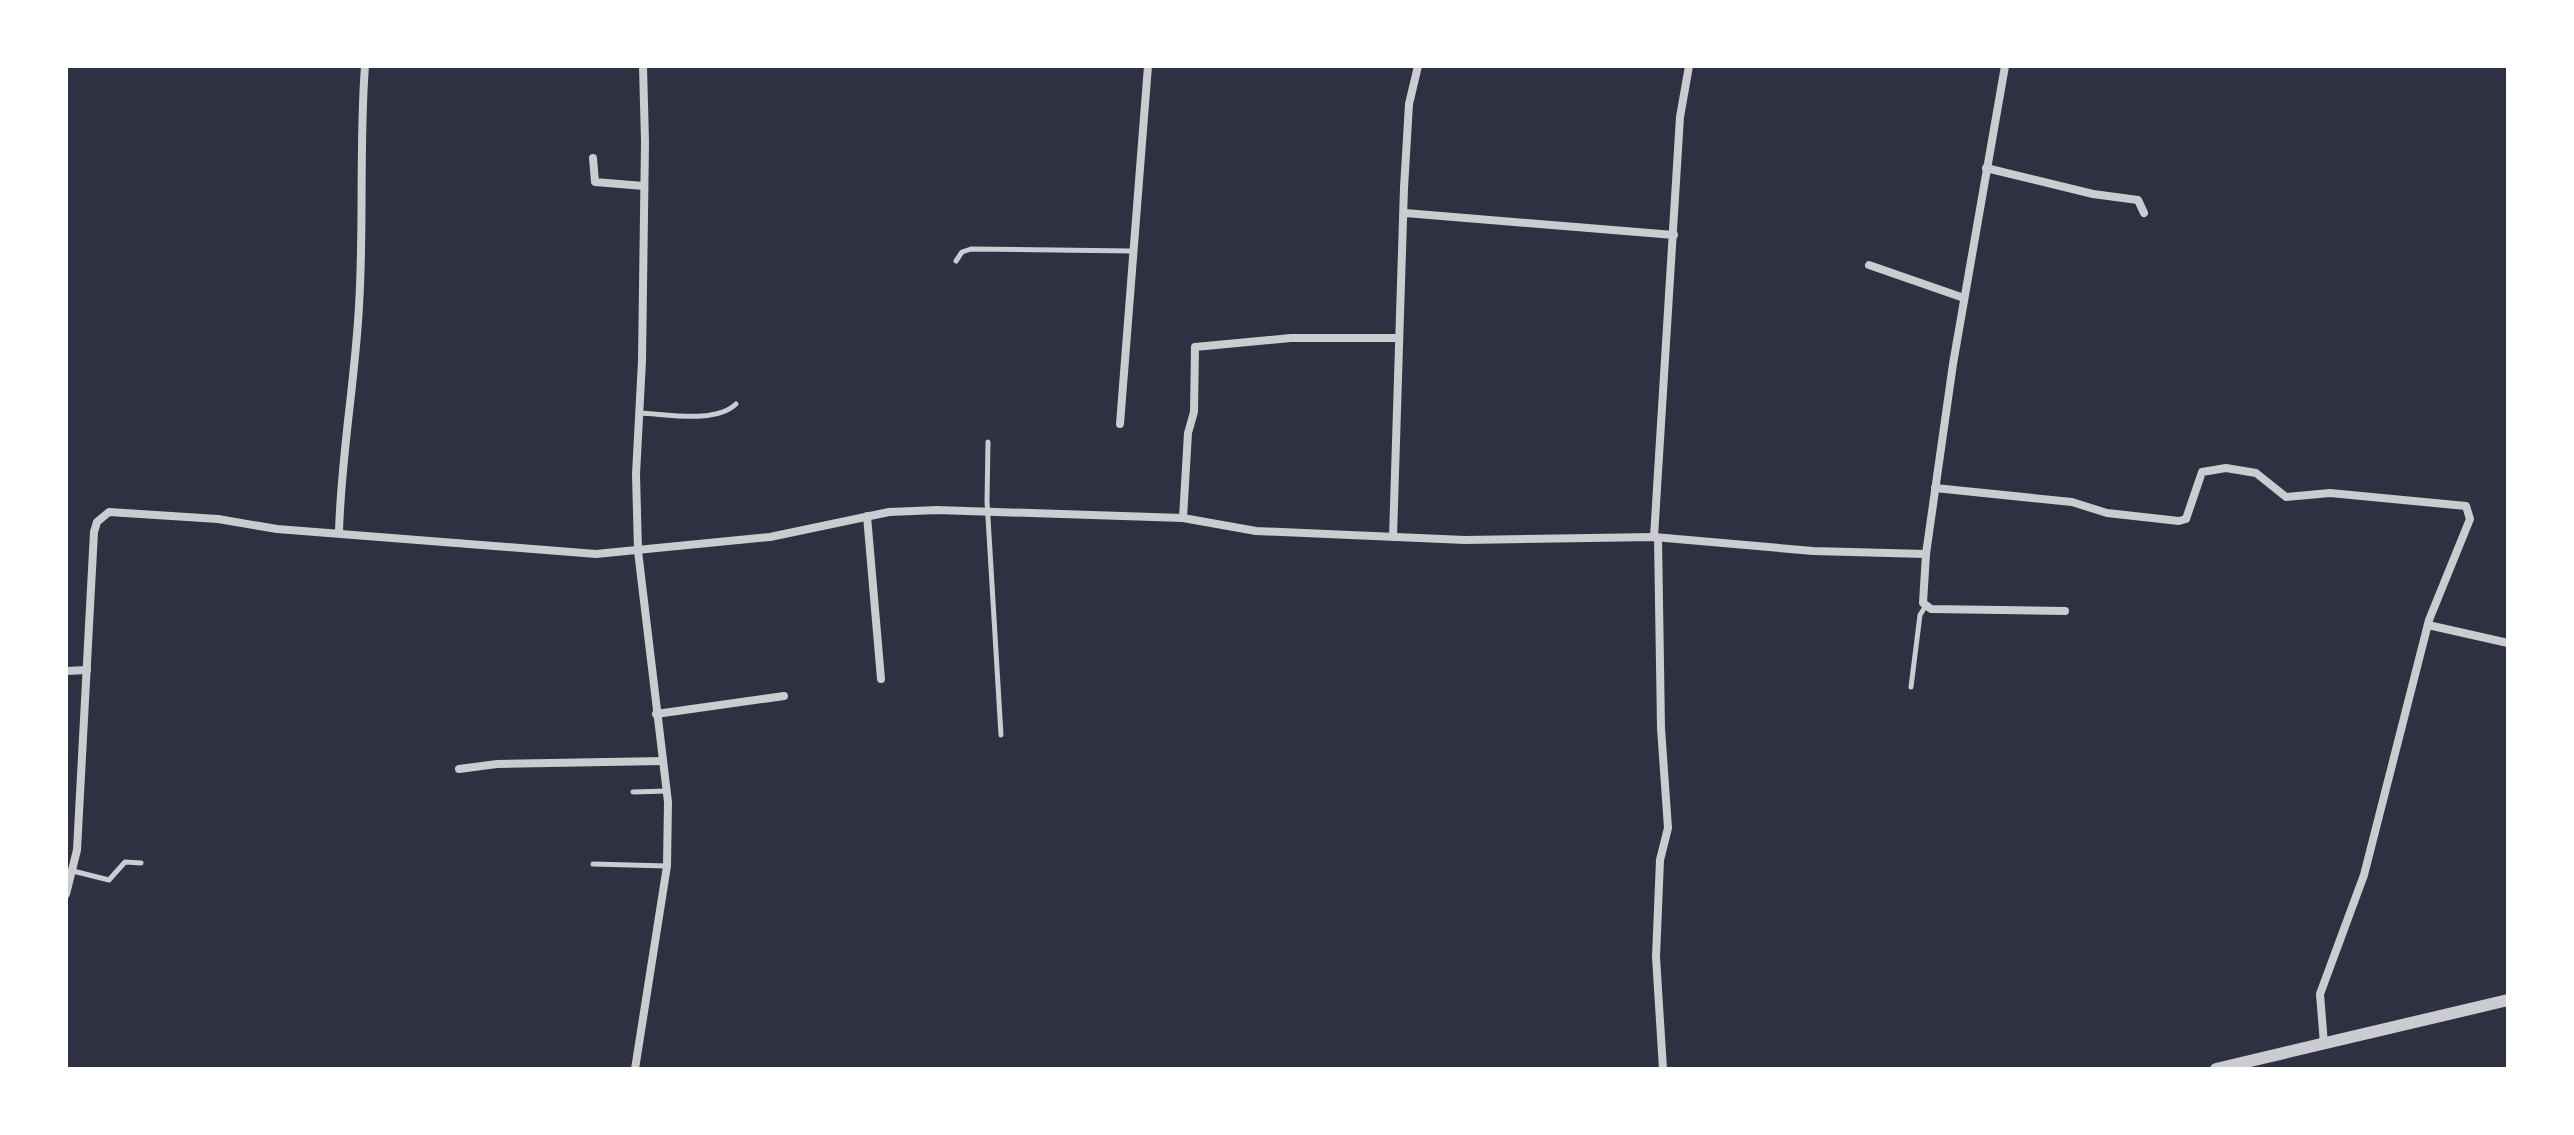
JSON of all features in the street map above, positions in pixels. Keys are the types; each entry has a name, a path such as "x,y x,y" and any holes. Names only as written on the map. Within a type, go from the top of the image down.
{"street":[{"path":"339,532 342,462 358,329 365,66"},
{"path":"635,1069 662,866 664,791 638,551 643,66"},
{"path":"1120,424 1148,66"},
{"path":"1393,534 1409,104 1418,66"},
{"path":"1663,1069 1657,941 1660,860 1668,828 1661,728 1655,505 1680,117 1689,66"},
{"path":"2005,66 1964,298 1935,488 1926,554 1925,607 2065,611"},
{"path":"593,158 595,182 640,186"},
{"path":"1986,168 2093,194 2138,200 2144,213"},
{"path":"1405,213 1674,235"},
{"path":"1869,265 1964,298"},
{"path":"1183,518 1183,484 1194,412 1194,351 1199,344 1291,338 1399,338"},
{"path":"1935,488 2072,502 2107,513 2179,521 2186,519 2202,472 2226,468 2261,475 2286,497 2330,493 2466,506 2470,519 2428,625 2364,875 2320,994 2324,1044"},
{"path":"66,894 73,871 94,532 97,522 109,512 596,554 770,537 889,512 988,511 1183,518 1256,531 1393,534 1465,540 1655,535 1813,551 1926,554"},
{"path":"867,516 881,679"},
{"path":"2428,625 2508,643"},
{"path":"66,671 87,670"},
{"path":"656,714 784,696"},
{"path":"459,769 497,764 659,762"},
{"path":"2216,1069 2508,1000"}],"lane":[{"path":"956,261 962,252 971,249 1132,251"},
{"path":"640,413 716,415 729,412 736,404"},
{"path":"988,442 987,501 1001,735"},
{"path":"1911,687 1920,615 1925,607"},
{"path":"635,791 664,791"},
{"path":"73,871 109,880 125,862 141,863"},
{"path":"593,864 662,866"}]}
